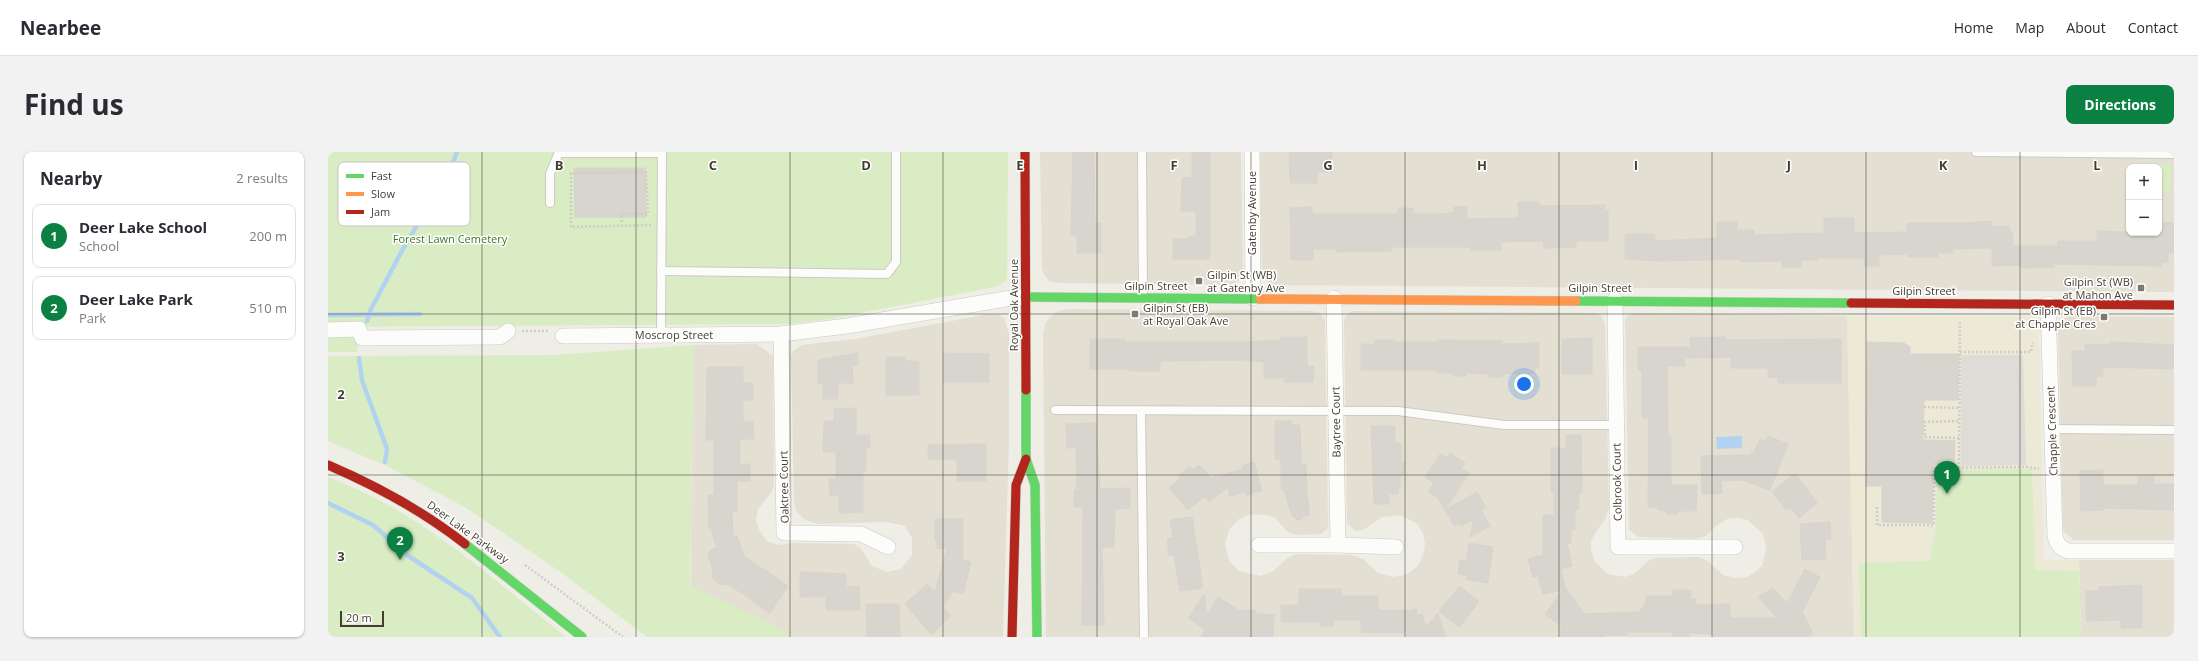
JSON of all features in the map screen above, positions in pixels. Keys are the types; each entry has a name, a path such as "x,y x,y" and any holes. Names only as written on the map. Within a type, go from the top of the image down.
{"street":[{"name":"Royal Oak Avenue","path":"1025,152 1026,459 1035,484 1037,637"},
{"name":"Gatenby Avenue","path":"1252,152 1253,298"},
{"name":"Gilpin Street","path":"1026,298 1334,298 2174,306"},
{"name":"Moscrop Street","path":"563,336 781,334 847,326 1005,299 1026,298"},
{"name":"Baytree Court","path":"1334,298 1338,545"},
{"name":"Colbrook Court","path":"1615,300 1618,546 1735,547"},
{"name":"Chapple Crescent","path":"2048,304 2055,536 2060,546 2068,551 2174,551"},
{"path":"328,330 359,329 362,338 500,337 508,331"},
{"name":"Oaktree Court","path":"781,334 784,534 861,534 888,547"},
{"name":"Royal Oak Avenue","path":"1012,637 1016,485 1026,459"},
{"name":"Deer Lake Parkway","path":"328,465 376,487 415,508 491,563 582,637"},
{"path":"1259,545 1396,547"}],"lane":[{"path":"550,203 550,174 559,153 662,152 661,336"},
{"path":"661,271 887,274 896,262 896,152"},
{"path":"1142,152 1143,298"},
{"path":"1976,152 2174,154"},
{"path":"1055,410 1398,411 1504,425 1616,425"},
{"path":"1142,411 1144,637"},
{"path":"2051,429 2174,430"}],"path":[{"path":"622,226 621,214 648,214 646,172 571,173 571,227 622,226 662,224"},
{"path":"1960,320 1960,468"},
{"path":"508,331 553,331 563,336"},
{"path":"1960,352 2032,352 2034,337"},
{"path":"1924,407 1960,408"},
{"path":"1960,421 1925,422 1925,437 1960,438"},
{"path":"1877,507 1878,525 1934,525 1934,468 2028,467"}],"shaded area":[{"path":"1040,152 1241,152 1243,272 1240,280 1231,285 1059,283 1049,281 1042,268"},
{"path":"1260,152 1976,152 2174,154 2174,292 1272,285 1263,279"},
{"path":"1068,309 1312,311 1320,313 1325,320 1328,528 1321,534 1298,535 1288,532 1275,518 1267,515 1251,514 1239,519 1229,530 1225,544 1230,562 1239,571 1260,576 1273,571 1288,558 1296,554 1350,555 1363,559 1378,573 1392,577 1406,575 1418,566 1424,552 1425,544 1423,533 1416,523 1400,515 1382,517 1363,530 1355,531 1347,523 1344,320 1348,313 1353,311 1595,313 1601,315 1605,323 1609,508 1605,519 1591,540 1591,549 1594,561 1608,574 1625,577 1634,574 1649,560 1655,558 1698,557 1706,560 1723,575 1735,578 1747,577 1757,571 1762,565 1765,555 1766,545 1763,534 1748,520 1737,518 1727,519 1716,526 1706,536 1695,539 1638,537 1629,529 1625,320 1629,315 1636,313 1847,316 1854,637 1046,637 1043,335 1045,324 1050,317 1058,311"},
{"path":"989,314 999,315 1004,318 1009,334 1009,440 1003,637 690,637 693,345 757,344 773,356 774,486 771,493 758,509 756,520 759,530 767,541 779,545 792,543 854,544 861,548 872,566 887,572 901,569 912,555 912,538 905,526 887,522 818,524 805,520 796,511 794,503 791,357 793,351 802,345 855,339"},
{"path":"1847,316 2027,316 2036,321 2039,329 2044,560 2079,560 2081,637 1854,637"},
{"path":"2070,316 2174,317 2174,540 2074,540 2065,533 2063,529 2058,330 2062,319"},
{"path":"1961,355 2023,355 2026,465 1961,466"},
{"path":"2079,560 2174,560 2174,637 2081,637"}],"green space":[{"name":"Forest Lawn Cemetery","path":"328,152 1008,152 1007,278 1005,282 995,287 824,320 789,324 328,327"},
{"path":"2162,164 2171,164 2171,190 2162,191"},
{"path":"328,332 357,332 357,352 328,352"},
{"path":"693,345 690,586 787,631 787,637 647,637 559,571 465,507 389,467 328,441 328,356 554,355"},
{"path":"2032,469 2035,570 2079,571 2081,637 1861,637 1859,563 1930,561 1936,528 1937,470"},
{"path":"328,477 362,491 394,508 424,527 453,547 566,637 328,637"}],"water":[{"path":"1742,436 1742,448 1717,449 1716,437"}],"building":[{"path":"1073,152 1094,152 1095,223 1101,223 1101,253 1077,253 1077,236 1071,236"},
{"path":"1192,152 1210,152 1210,259 1173,259 1173,239 1189,239 1189,236 1196,236 1196,211 1181,211 1182,178 1192,177"},
{"path":"1289,152 1332,152 1332,172 1317,172 1317,183 1290,183"},
{"path":"574,168 645,168 646,217 575,217"},
{"path":"1518,202 1539,202 1539,206 1605,205 1605,210 1608,210 1608,241 1576,241 1576,247 1544,248 1543,241 1501,242 1501,250 1471,250 1471,247 1391,247 1391,251 1336,252 1336,249 1313,249 1313,260 1291,260 1290,208 1312,207 1312,214 1398,214 1398,208 1413,208 1413,214 1444,214 1454,212 1454,207 1467,206 1467,219 1519,218"},
{"path":"1824,218 1854,218 1854,233 1907,232 1907,223 1964,223 1992,221 1992,227 2009,226 2010,232 2012,232 2013,246 2058,246 2058,241 2097,241 2097,231 2126,232 2126,236 2162,236 2162,223 2174,223 2174,253 2168,253 2168,262 2161,262 2161,266 2054,264 2054,267 2022,268 2022,265 1992,266 1992,248 1953,249 1953,253 1938,253 1938,257 1907,257 1907,254 1879,255 1879,266 1865,266 1864,258 1818,258 1818,260 1801,260 1801,267 1782,267 1782,261 1741,262 1741,259 1661,261 1625,259 1625,234 1655,234 1655,241 1717,238 1717,222 1737,222 1737,230 1754,230 1754,235 1824,233"},
{"path":"1281,337 1307,337 1307,366 1314,366 1313,382 1284,382 1284,378 1264,378 1264,362 1245,360 1160,361 1160,371 1090,369 1090,339 1124,339 1125,342 1245,342 1281,340"},
{"path":"1725,337 1725,340 1841,339 1841,383 1778,383 1778,377 1768,378 1768,368 1731,368 1731,357 1685,358 1685,366 1667,366 1668,437 1671,437 1671,485 1697,485 1696,511 1678,511 1678,514 1666,514 1666,511 1659,510 1656,507 1648,507 1649,418 1642,418 1642,370 1638,370 1638,347 1690,347 1690,338"},
{"path":"1592,338 1592,374 1562,374 1562,339"},
{"path":"1375,340 1393,340 1393,342 1437,342 1437,340 1502,341 1502,344 1539,343 1539,368 1535,368 1535,373 1502,374 1502,377 1489,377 1489,374 1466,373 1466,376 1453,376 1453,373 1437,373 1437,370 1361,370 1361,344 1375,344"},
{"path":"1867,342 1904,343 1910,347 1910,354 1959,354 1958,400 1924,400 1923,440 1955,441 1954,465 1933,464 1932,523 1882,522 1882,486 1866,486"},
{"path":"2111,342 2174,345 2174,369 2103,367 2103,376 2096,377 2096,386 2073,386 2072,351 2085,351 2085,345 2111,344"},
{"path":"858,353 858,365 852,365 853,383 838,383 838,399 823,399 823,384 818,384 818,360"},
{"path":"943,353 989,354 989,382 943,382"},
{"path":"886,357 906,357 906,361 919,361 919,395 886,395"},
{"path":"707,367 743,367 743,383 753,383 753,400 743,400 743,422 753,422 754,439 740,439 740,464 750,464 750,481 737,481 737,511 732,511 733,537 737,536 744,556 788,586 770,613 728,584 721,585 712,578 713,570 708,555 710,550 717,548 711,529 709,529 708,495 714,495 714,440 706,440"},
{"path":"856,408 856,435 870,435 870,448 866,448 866,471 863,471 863,512 839,513 839,495 830,495 829,479 836,479 836,452 823,452 824,421 834,421 834,409"},
{"path":"1275,421 1292,421 1292,425 1300,425 1301,464 1306,464 1309,515 1305,515 1302,519 1297,520 1292,516 1284,489 1281,489 1281,459 1275,459"},
{"path":"1096,423 1100,489 1130,488 1130,508 1115,509 1114,547 1102,547 1104,625 1082,625 1083,506 1074,507 1074,490 1077,490 1076,448 1067,448 1066,424"},
{"path":"1371,426 1395,426 1395,443 1401,443 1401,462 1405,462 1405,474 1400,475 1400,488 1398,488 1398,494 1389,494 1389,504 1374,504"},
{"path":"1566,435 1581,435 1582,493 1579,493 1579,509 1575,509 1575,530 1571,530 1571,543 1567,543 1572,566 1561,569 1565,587 1584,614 1639,612 1646,603 1646,596 1673,596 1673,590 1691,590 1690,599 1695,599 1695,605 1730,604 1730,618 1777,618 1758,597 1773,588 1787,603 1805,569 1820,577 1802,612 1813,633 1805,637 1713,637 1713,634 1689,633 1689,637 1673,637 1673,632 1627,632 1627,635 1604,635 1604,637 1561,637 1561,626 1545,614 1563,590 1543,594 1538,575 1533,577 1528,559 1543,555 1543,515 1554,515 1554,492 1551,492 1551,448 1566,448"},
{"path":"1768,436 1788,444 1770,490 1742,480 1721,481 1722,493 1702,494 1701,456 1750,455 1752,452 1754,453 1760,439 1766,441"},
{"path":"986,444 986,481 957,481 957,459 928,459 928,445"},
{"path":"1450,453 1465,463 1461,468 1469,473 1445,510 1438,498 1428,491 1434,483 1425,477 1440,454 1447,458"},
{"path":"1254,462 1262,490 1246,495 1245,492 1230,496 1228,487 1209,502 1204,497 1188,510 1169,488 1180,479 1178,476 1190,466 1193,470 1199,465 1211,478 1243,469 1242,466"},
{"path":"2103,470 2103,485 2138,485 2138,476 2154,476 2154,484 2174,484 2174,510 2104,508 2104,510 2081,511 2080,471"},
{"path":"1795,473 1817,503 1799,518 1790,508 1787,510 1772,492"},
{"path":"1477,492 1486,507 1481,510 1490,526 1470,537 1474,519 1461,526 1459,523 1454,526 1445,510"},
{"path":"1192,517 1203,588 1180,591 1174,555 1169,555 1167,539 1173,538 1170,520"},
{"path":"935,519 963,519 963,560 971,562 963,594 953,591 943,607 951,616 931,634 905,604 927,584 935,592 947,548 937,549 937,541 935,541"},
{"path":"1830,522 1831,539 1825,539 1826,559 1802,560 1800,524"},
{"path":"1469,543 1493,547 1488,583 1465,579 1468,576 1458,574 1460,560 1466,561"},
{"path":"800,572 846,574 846,587 859,586 860,610 826,610 826,597 800,597"},
{"path":"2142,585 2142,628 2121,628 2121,620 2086,621 2086,591 2099,591 2099,587"},
{"path":"1460,586 1479,602 1459,627 1439,611"},
{"path":"1299,589 1341,589 1341,596 1378,596 1378,610 1408,611 1416,609 1417,615 1422,614 1426,627 1438,613 1445,637 1407,637 1406,633 1361,632 1361,620 1334,620 1334,626 1320,626 1320,622 1281,622 1281,605 1299,605"},
{"path":"1204,594 1207,614 1218,597 1238,610 1256,611 1256,614 1274,615 1273,637 1201,637 1205,630 1188,618"},
{"path":"866,604 899,604 900,637 867,637"}],"waterway":[{"path":"453,162 457,152"},
{"path":"367,321 371,309 416,226"},
{"path":"328,315 420,314"},
{"path":"359,358 362,380 387,449 385,462"},
{"path":"328,503 373,525 407,555 472,598 500,637"}],"traffic: fast":[{"path":"1025,297 1260,299"},
{"path":"1576,301 1851,303"},
{"path":"1026,390 1026,459 1035,485 1037,637"},
{"path":"465,544 582,637"}],"traffic: slow":[{"path":"1260,299 1576,301"}],"traffic: jam":[{"path":"1025,152 1026,390"},
{"path":"1851,303 2174,305"},
{"path":"1012,637 1016,485 1026,459"},
{"path":"328,465 399,500 433,521 465,544"}],"place":[{"name":"Gilpin St (WB) at Gatenby Ave","path":"1199,281"},
{"name":"Gilpin St (WB) at Mahon Ave","path":"2141,288"},
{"name":"Gilpin St (EB) at Royal Oak Ave","path":"1135,314"},
{"name":"Gilpin St (EB) at Chapple Cres","path":"2104,317"},
{"name":"Deer Lake School","path":"1947,494"},
{"name":"Deer Lake Park","path":"400,560"}]}
